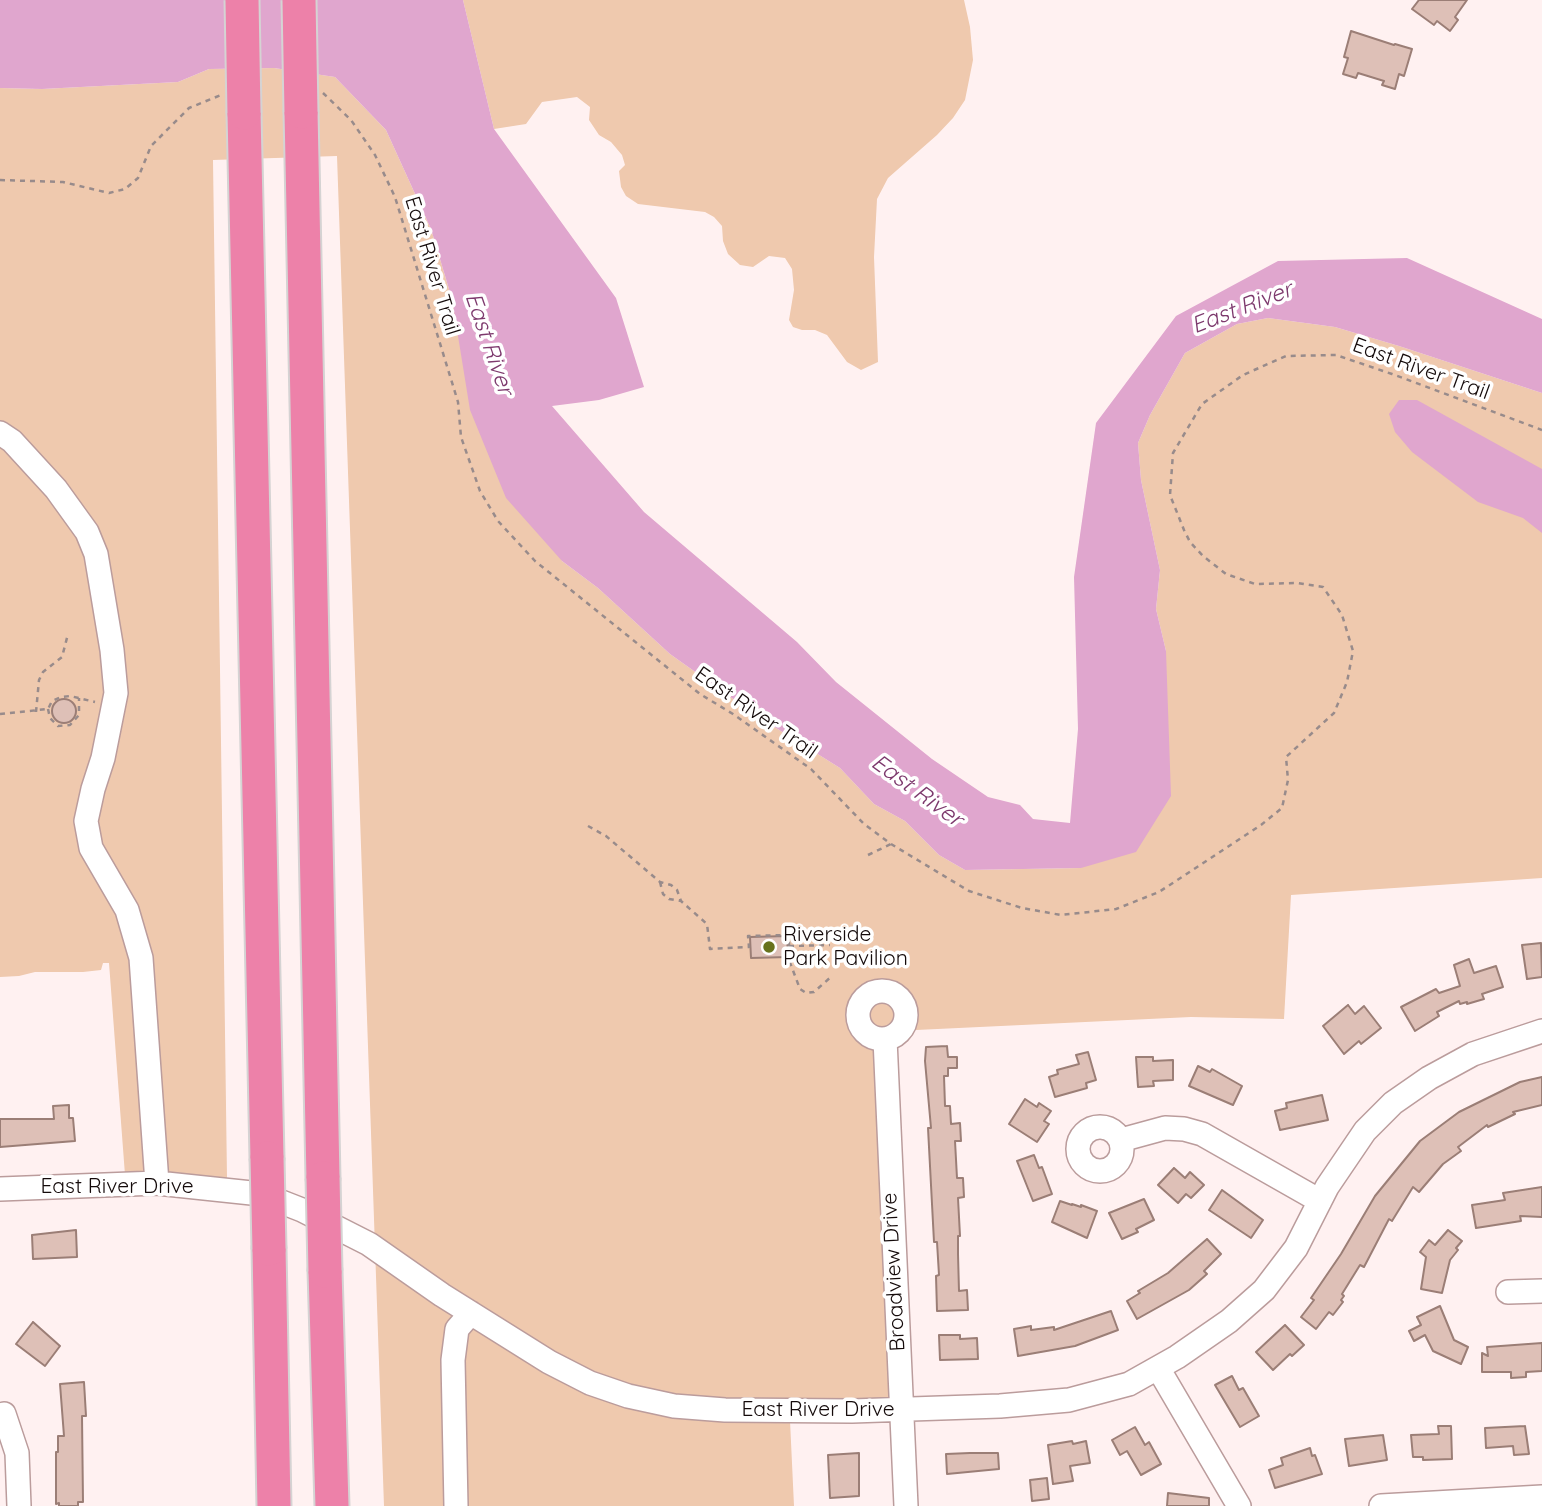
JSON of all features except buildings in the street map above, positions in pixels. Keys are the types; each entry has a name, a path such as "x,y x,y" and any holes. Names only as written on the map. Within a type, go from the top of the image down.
{"highway":[{"path":"242,0 237,103 267,1158 274,1506"},
{"path":"299,0 307,102 323,1178 332,1506"}],"street":[{"path":"0,433 12,441 36,466 87,532 96,554 112,650 116,693 86,821 91,848 127,910 141,958 157,1183"},
{"name":"East River Drive","path":"0,1189 157,1183 261,1194 302,1210 369,1244 471,1313 550,1362 590,1383 628,1396 674,1406 724,1410 901,1410 1069,1400 1129,1384 1229,1321 1264,1290 1296,1248 1320,1201 1365,1131 1393,1103 1429,1078 1473,1054 1542,1031"},
{"name":"Broadview Drive","path":"884,1039 906,1506"},
{"path":"1121,1140 1165,1128 1202,1134 1320,1201"},
{"path":"1508,1292 1542,1291"},
{"path":"456,1506 453,1360 457,1329 471,1313"},
{"path":"1158,1368 1239,1506"},
{"path":"4,1414 17,1453 19,1506"},
{"path":"1381,1506 1542,1497"}],"path":[{"name":"East River Trail","path":"307,102 325,94 351,120 375,155 396,197 458,402 461,437 480,491 498,522 546,570 700,694 811,769 864,824 891,844 969,891 1022,908 1060,915 1116,909 1159,892 1282,808 1287,780 1286,757 1334,713 1347,682 1353,651 1342,615 1323,587 1298,583 1255,584 1226,574 1190,542 1170,495 1173,453 1202,404 1243,375 1286,356 1336,355 1542,430"},
{"path":"0,180 63,182 109,193 125,189 138,178 150,146 188,108 217,96 237,103"},
{"path":"36,712 39,680 43,672 62,657 68,635"},
{"path":"79,698 79,715 70,725 58,726 50,718 48,709 52,701 61,696 79,698 113,706"},
{"path":"0,714 48,709"},
{"path":"588,826 606,836 660,882 677,890 681,901 707,924 709,949 749,947 748,936 789,934 789,960 800,989 806,993 814,992 832,976"},
{"path":"868,855 891,844"},
{"path":"660,882 663,894 669,899 681,901"},
{"path":"789,946 831,945"}],"shaded area":[{"path":"463,0 964,0 973,60 965,100 937,135 888,178 877,199 874,257 878,362 861,370 847,362 827,335 815,330 793,327 789,320 794,290 792,269 785,258 769,256 753,267 740,265 728,254 723,241 722,226 714,217 705,212 638,204 626,196 621,187 619,171 625,165 622,155 611,142 599,135 589,120 590,107 577,97 542,102 526,124 494,129"},
{"path":"274,68 335,77 386,130 431,229 452,299 562,561 598,588 670,654 760,718 840,768 874,804 905,821 939,855 965,870 1081,868 1166,651 1156,609 1160,570 1141,480 1138,443 1150,415 1185,353 1237,324 1268,318 1335,327 1542,393 1542,878 1291,895 1284,1019 1191,1017 874,1032 889,1399 789,1399 794,1506 384,1506 337,156 213,160 227,1178 125,1175 109,963 103,963 101,970 35,972 0,977 0,88 42,89 178,82 209,69"}],"water":[{"name":"East River","path":"0,0 463,0 494,129 616,298 644,387 599,400 552,406 644,512 797,642 836,682 932,759 988,797 1020,805 1033,819 1070,823 1078,729 1074,577 1096,423 1176,316 1278,261 1407,258 1542,319 1542,393 1335,327 1268,318 1237,324 1185,353 1150,415 1138,443 1141,480 1160,570 1156,609 1166,651 1171,796 1136,852 1081,868 965,870 939,855 905,821 874,804 840,768 760,718 670,654 598,588 562,561 506,498 470,410 452,299 431,229 386,130 335,77 274,68 209,69 178,82 42,89 0,88"},
{"path":"1399,400 1417,400 1542,469 1542,533 1523,518 1478,502 1412,452 1395,432 1389,414"}],"place":[{"name":"Riverside Park Pavilion","path":"769,947"}]}
